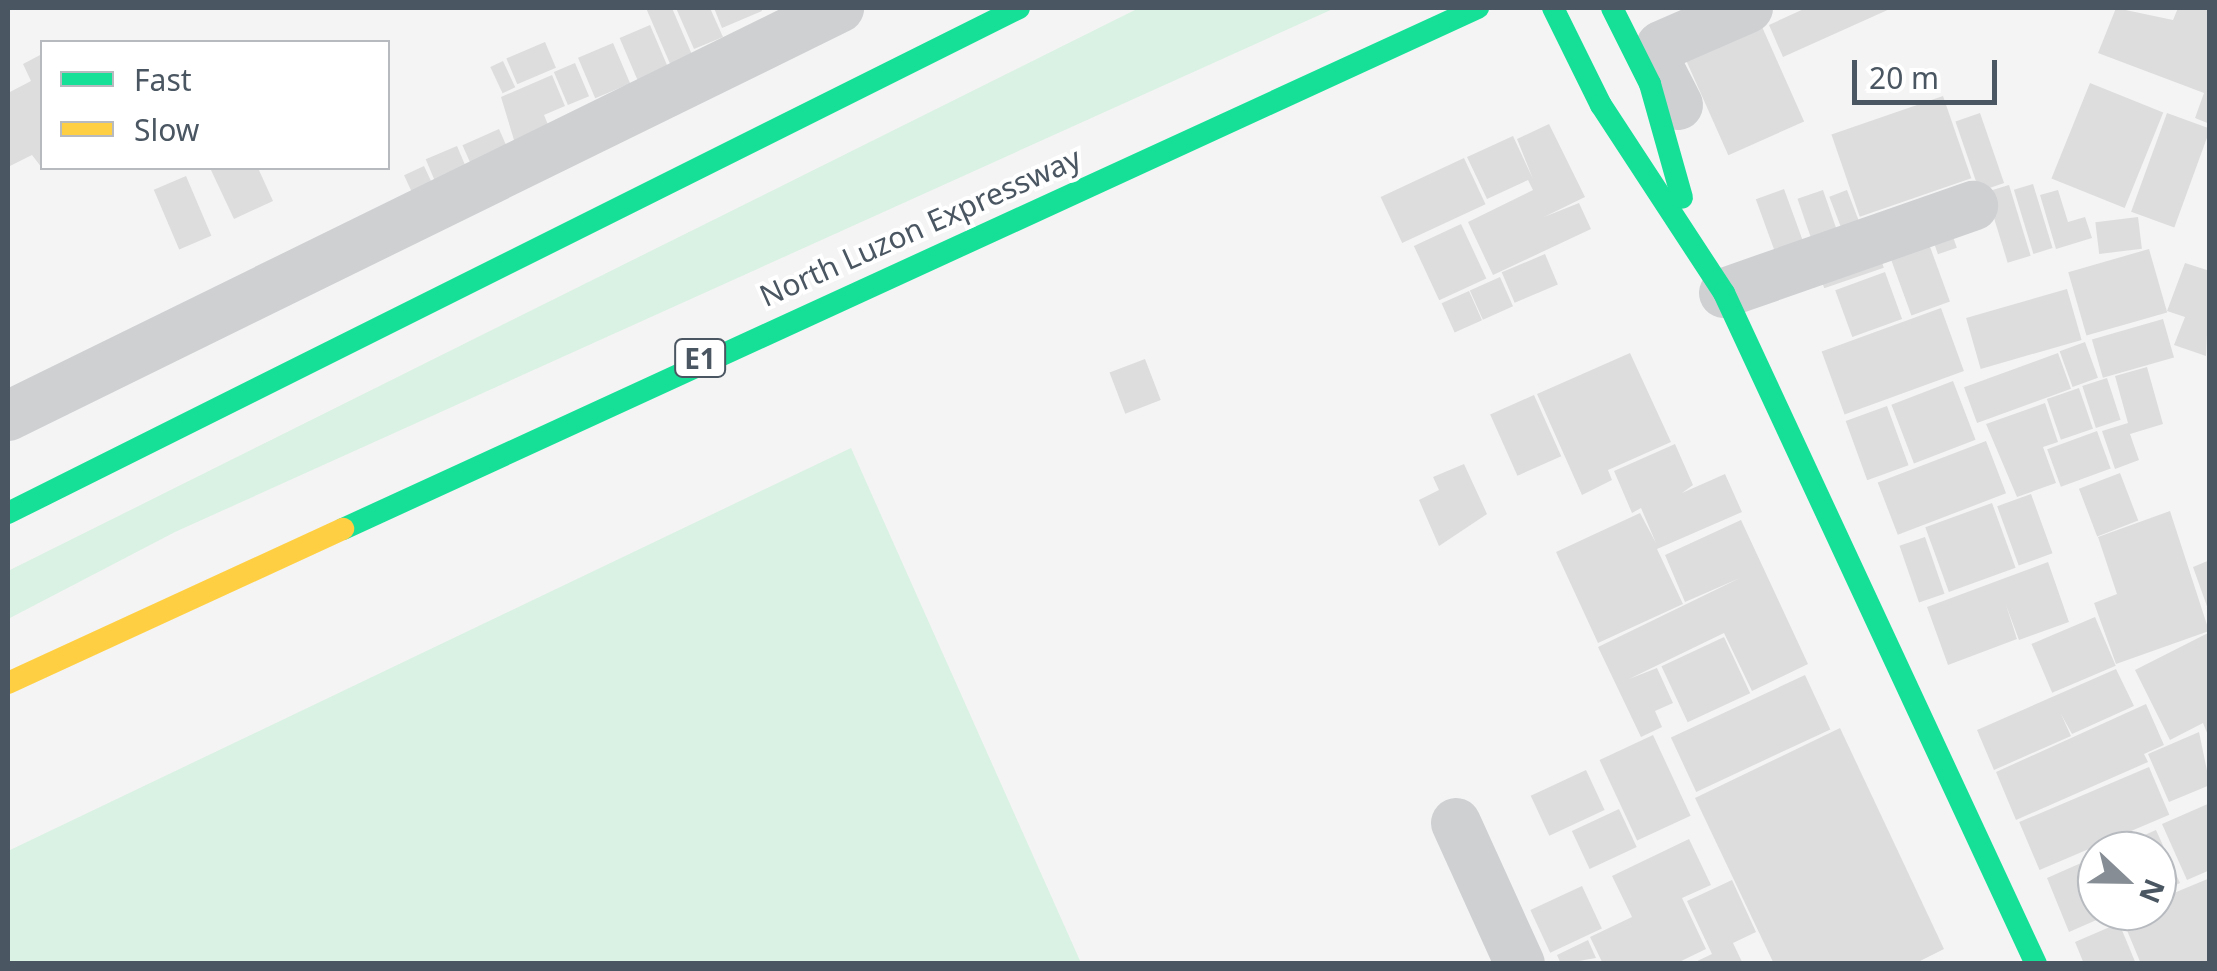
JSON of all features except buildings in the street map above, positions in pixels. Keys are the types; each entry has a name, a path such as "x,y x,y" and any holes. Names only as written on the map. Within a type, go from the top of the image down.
{"main road":[{"path":"8,513 1020,8"},
{"name":"North Luzon Expressway","path":"8,682 1478,8"},
{"path":"1553,8 1602,106 1724,293 2036,964"},
{"path":"1612,8 1650,84 1693,240"}],"street":[{"path":"8,416 839,8"},
{"path":"1693,240 1703,172 1657,64 1661,46 1748,8"},
{"path":"1724,293 1973,206"},
{"path":"1456,823 1520,964"}],"green space":[{"path":"1139,8 1335,8 175,532 8,619 8,571"},
{"path":"851,448 1081,963 8,963 8,851"}],"traffic: fast":[{"path":"8,513 1019,8"},
{"path":"343,529 1478,8"},
{"path":"1553,8 1601,105 1724,293 2036,964"},
{"path":"1612,8 1650,84 1682,198"}],"traffic: slow":[{"path":"8,683 343,529"}]}
